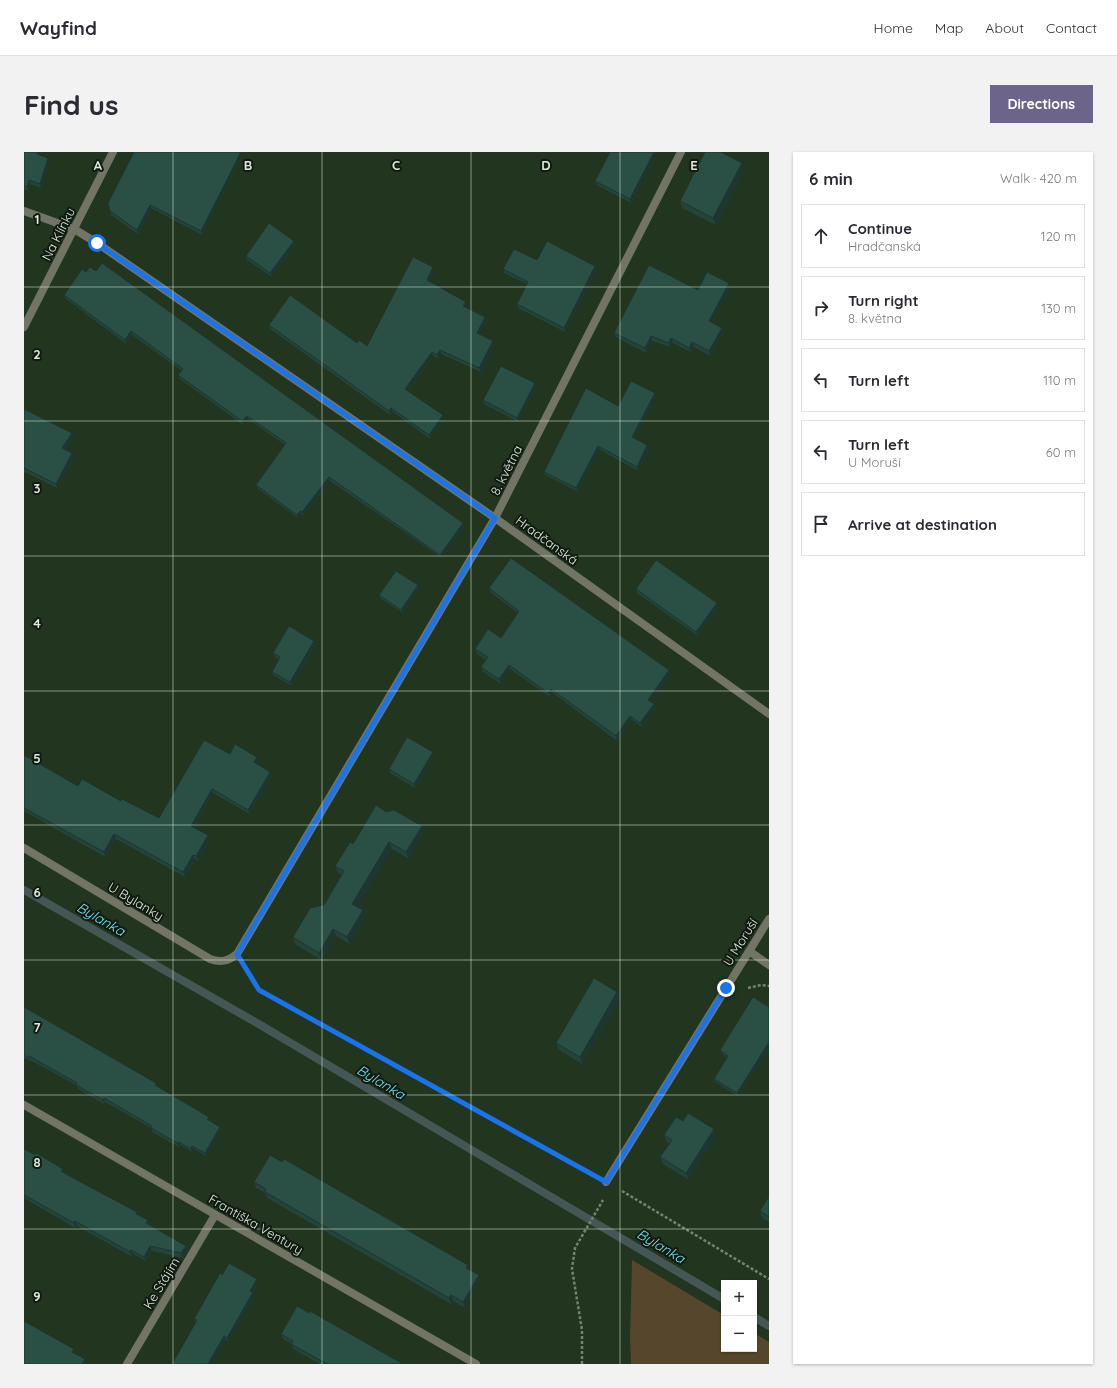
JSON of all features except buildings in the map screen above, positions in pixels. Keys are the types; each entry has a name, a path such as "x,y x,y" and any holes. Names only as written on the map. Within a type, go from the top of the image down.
{"street":[{"name":"Na Klínku","path":"24,327 113,152"},
{"name":"8. května","path":"237,954 495,518 681,152"},
{"name":"Hradčanská","path":"24,212 74,229 495,518 769,714"},
{"name":"U Bylanky","path":"24,848 210,959 217,962 225,961 237,954"},
{"name":"U Moruší","path":"606,1182 769,919"},
{"path":"749,950 769,965"},
{"name":"Františka Ventury","path":"24,1105 476,1364"},
{"name":"Ke Stájím","path":"127,1364 215,1215"}],"path":[{"path":"237,954 259,990 606,1182 769,1279"},
{"path":"582,1364 582,1330 572,1269 575,1248 604,1199"}],"shaded area":[{"path":"632,1260 721,1313 721,1352 757,1352 757,1335 769,1342 769,1364 631,1364 630,1339"}],"waterway":[{"name":"Bylanka","path":"24,890 257,1023 721,1297"},
{"name":"Bylanka","path":"757,1319 769,1326"}],"route":[{"path":"97,243 495,518 237,954 259,990 606,1182 726,988"}]}
